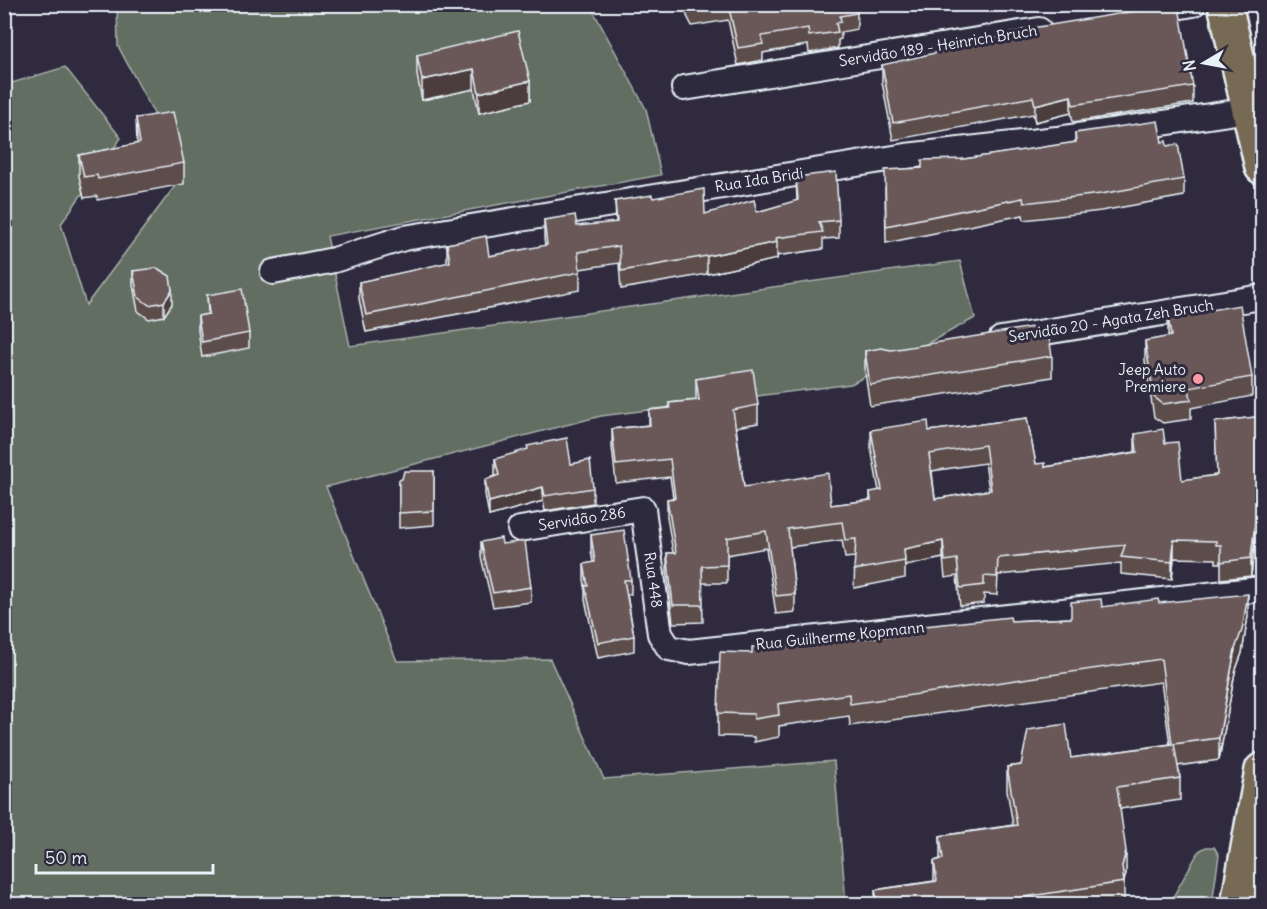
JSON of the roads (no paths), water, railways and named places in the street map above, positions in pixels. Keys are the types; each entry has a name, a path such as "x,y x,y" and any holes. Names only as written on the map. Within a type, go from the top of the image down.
{"highway":[{"path":"1225,4 1263,167"},
{"path":"1238,904 1263,770"}],"street":[{"path":"1110,18 1193,4"},
{"name":"Servidão 189 - Heinrich Bruch","path":"684,88 1062,26"},
{"name":"Rua Ida Bridi","path":"273,272 334,260 415,236 906,156 1058,139 1250,110"},
{"name":"Servidão 20 - Agata Zeh Bruch","path":"982,342 1263,297"},
{"name":"Servidão 286","path":"520,529 643,509"},
{"name":"Rua 448","path":"643,509 660,634 669,648"},
{"name":"Rua Guilherme Kopmann","path":"669,648 689,652 1263,589"}],"place":[{"name":"Jeep Auto Premiere","path":"1198,379"}]}
